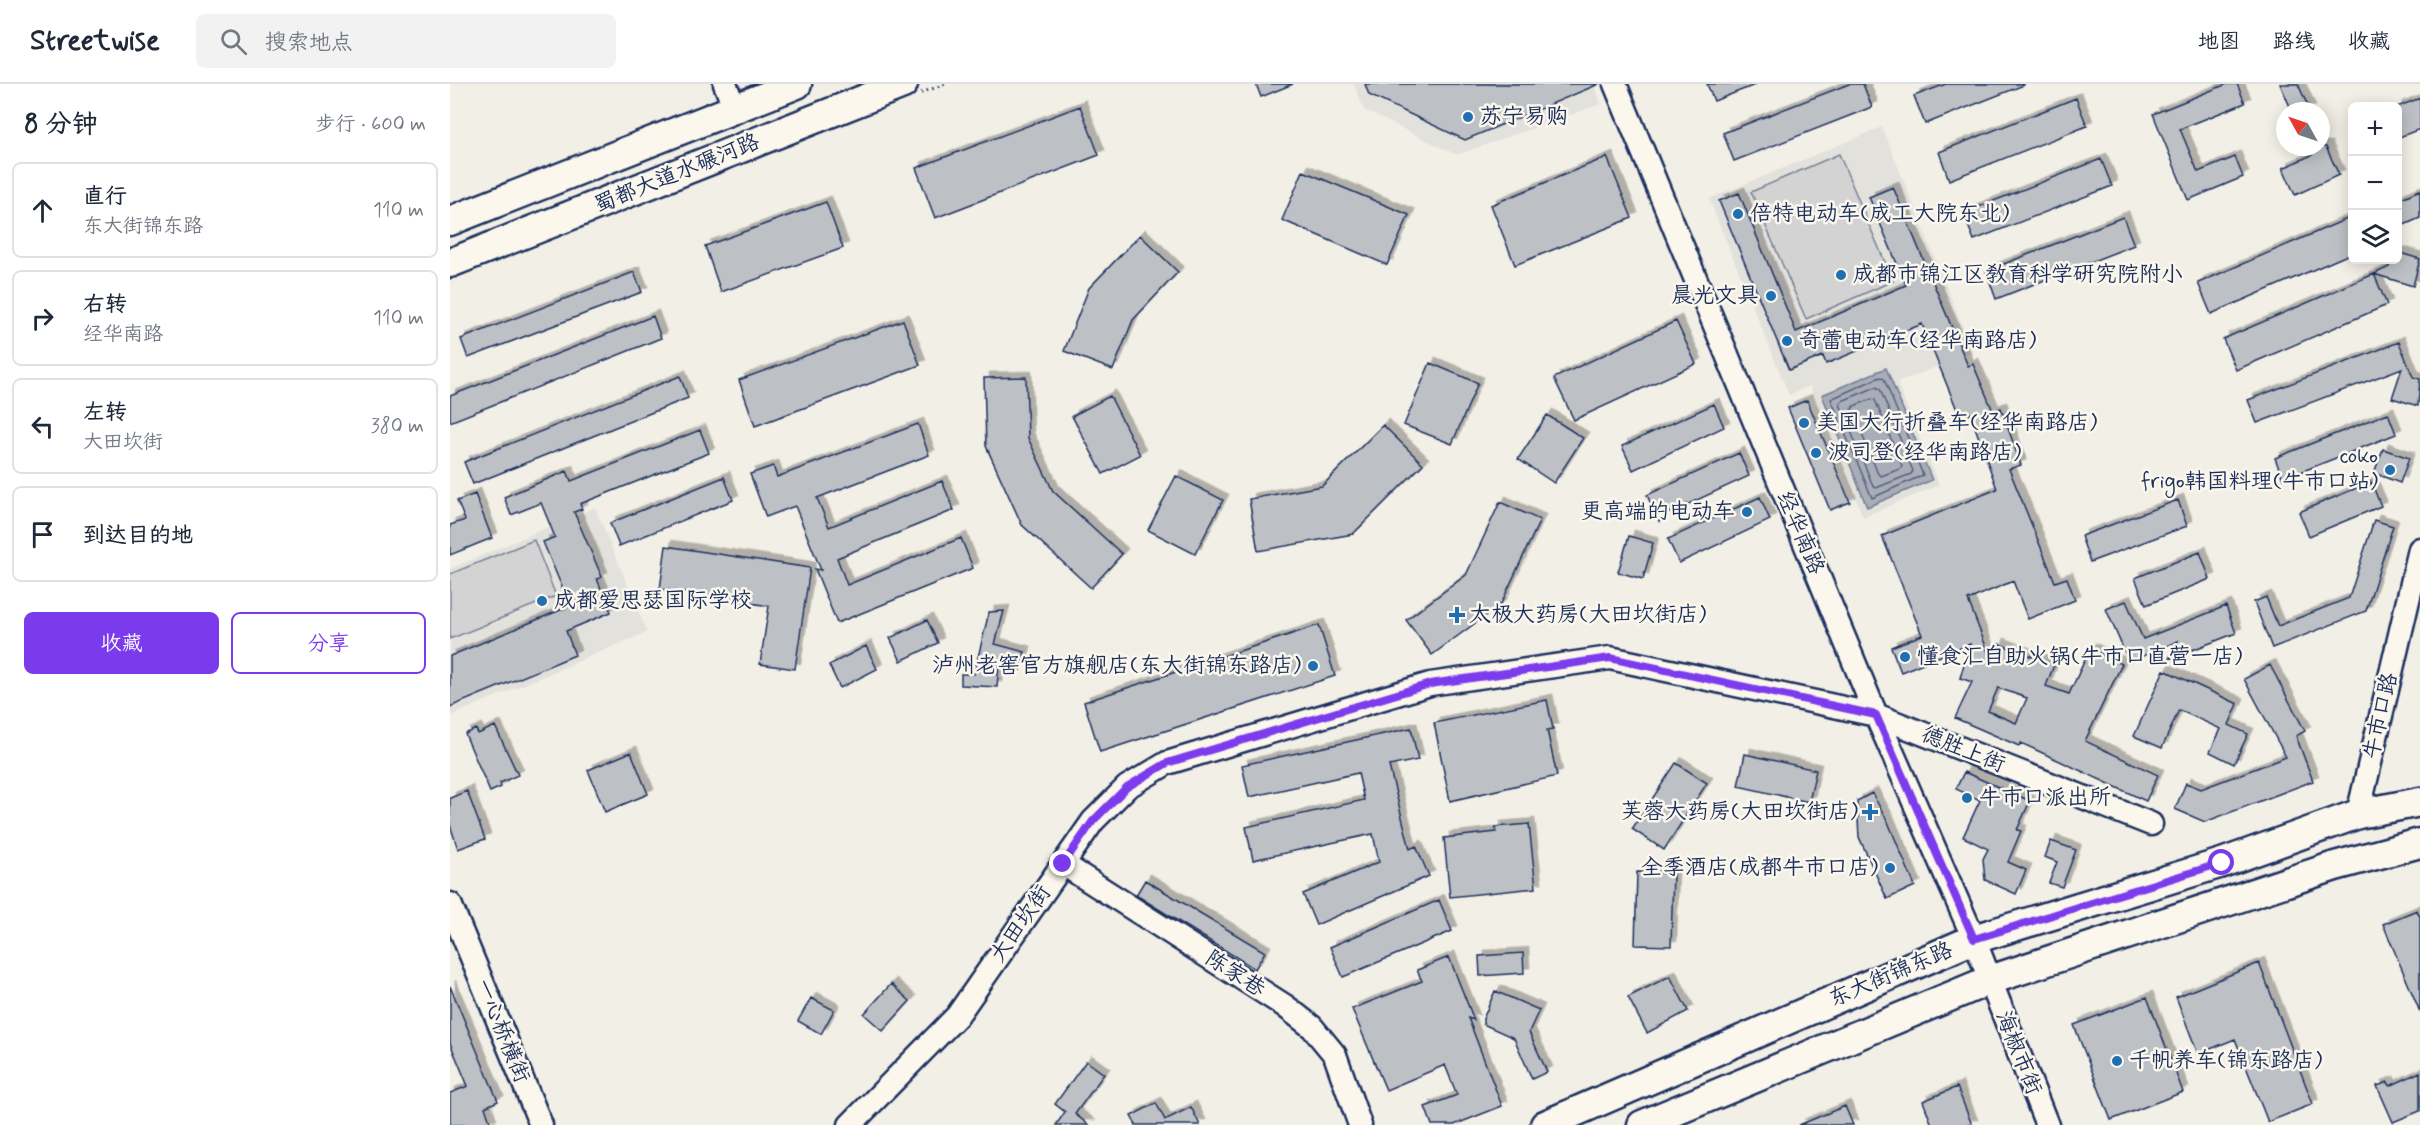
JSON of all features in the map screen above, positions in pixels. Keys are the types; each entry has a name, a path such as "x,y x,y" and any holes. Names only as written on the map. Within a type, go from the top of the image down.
{"main road":[{"name":"蜀都大道水碾河路","path":"450,221 730,97 797,84"},
{"name":"蜀都大道水碾河路","path":"450,263 903,84"},
{"name":"东大街锦东路","path":"1545,1125 1974,939 2222,863 2358,814 2420,802"},
{"name":"东大街锦东路","path":"1642,1125 1990,980 2335,866 2420,843"}],"street":[{"name":"经华南路","path":"1615,84 1876,715 1990,980"},
{"name":"牛市口路","path":"2358,814 2420,549"},
{"name":"大田坎街","path":"850,1125 957,1016 1093,821 1127,787 1167,763 1430,684 1610,658 1876,715"},
{"name":"德胜上街","path":"1876,715 2151,824"},
{"name":"陈家巷","path":"1063,864 1285,1006 1312,1027 1335,1055 1360,1125"},
{"name":"一心桥横街","path":"450,904 541,1125"},
{"name":"海椒市街","path":"1990,980 2047,1125"}],"shaded area":[{"name":"苏宁易购","path":"1354,84 1594,84 1601,104 1457,155 1364,110"},
{"name":"成都市锦江区教育科学研究院附小","path":"1882,127 1973,352 1897,383 1939,485 1863,517 1810,386 1789,395 1709,199"},
{"path":"1839,154 1893,281 1806,319 1751,192"},
{"name":"成都爱思瑟国际学校","path":"595,507 647,632 450,716 450,569"},
{"path":"534,540 556,596 450,639 450,574"}],"water":[{"path":"1886,368 1932,480 1867,507 1822,395"}],"building":[{"path":"1256,84 1293,84 1261,97"},
{"name":"苏宁易购","path":"1365,84 1599,84 1465,140 1369,95"},
{"path":"1707,84 1755,84 1755,85 1714,101"},
{"path":"1849,84 1863,84 1872,107 1734,161 1723,133"},
{"path":"1946,84 2024,85 1925,124 1914,96"},
{"path":"2227,84 2237,84 2245,103 2180,129 2198,172 2235,157 2243,177 2188,200 2153,114"},
{"path":"2280,84 2298,84 2306,102 2288,102"},
{"path":"2076,98 2087,126 1949,180 1939,152"},
{"path":"2420,98 2420,129 2402,136 2402,105"},
{"path":"1080,106 1099,155 935,218 916,168"},
{"path":"2310,156 2330,156 2339,175 2295,195 2283,168"},
{"path":"1607,157 1632,218 1515,265 1491,205"},
{"path":"2101,159 2112,186 1974,240 1963,213"},
{"path":"1303,171 1409,215 1387,265 1282,220"},
{"path":"1893,187 1968,366 1973,364 1993,411 2001,408 2021,465 2009,469 2055,582 2067,578 2075,600 2028,619 2013,581 1968,600 1992,662 1999,644 2054,665 2046,686 2069,694 2090,649 2122,664 2085,741 2158,775 2146,801 2021,743 2019,746 1955,718 1972,682 1960,678 1970,644 1901,672 1891,647 1922,635 1882,536 1997,489 1970,413 1960,417 1922,324 1826,364 1823,356 1789,370 1719,201 1739,193 1796,332 1906,285 1869,197","holes":["1998,688 2027,698 2016,723 1988,711"]},
{"path":"2420,190 2420,218 2402,226 2402,210 2402,198"},
{"path":"826,202 843,248 721,292 705,246"},
{"path":"2123,217 2134,245 1996,299 1986,271"},
{"path":"2348,218 2348,255 2211,314 2198,283"},
{"path":"1140,235 1178,272 1133,320 1113,370 1064,351 1089,288"},
{"path":"2402,254 2420,259 2413,286 2374,274 2389,267 2390,264 2402,264"},
{"path":"634,272 642,292 468,358 461,339"},
{"path":"2374,274 2387,305 2236,370 2223,339"},
{"path":"653,316 661,338 450,422 450,396"},
{"path":"903,320 920,365 755,426 739,380"},
{"path":"1676,321 1696,364 1574,420 1554,378"},
{"path":"2399,342 2413,377 2420,379 2418,406 2392,398 2402,368 2257,423 2248,400"},
{"path":"1430,363 1478,383 1452,444 1404,425"},
{"path":"680,376 688,398 473,484 464,462"},
{"path":"1026,377 1028,438 1053,491 1122,554 1091,588 1022,525 986,446 984,378"},
{"path":"1110,396 1140,455 1103,474 1072,416"},
{"path":"1807,400 1850,502 1830,510 1788,408"},
{"path":"1714,404 1724,427 1633,470 1622,446"},
{"path":"2388,413 2396,434 2283,479 2275,458"},
{"path":"1547,415 1583,438 1554,483 1518,459"},
{"path":"918,424 929,455 817,498 829,527 942,481 954,510 837,558 847,585 961,538 973,568 837,623 815,569 821,570 795,506 766,517 750,474 773,466 777,477"},
{"path":"1383,425 1423,464 1353,534 1258,551 1249,499 1322,486"},
{"path":"700,430 709,453 580,504 582,509 574,512 602,577 597,579 611,612 566,631 575,655 450,707 450,656 570,606 543,542 555,537 541,503 511,515 504,497 567,471 571,481"},
{"path":"2383,449 2409,458 2400,483 2374,473"},
{"path":"1739,453 1749,476 1660,517 1659,521 1647,495"},
{"path":"1176,476 1223,500 1195,554 1148,530"},
{"path":"724,477 733,500 619,546 610,523"},
{"path":"2371,482 2381,506 2309,536 2299,512"},
{"path":"475,494 492,538 450,555 450,525 465,520 457,501"},
{"path":"1760,497 1770,520 1679,563 1668,539"},
{"path":"2178,500 2187,526 2090,562 2081,536"},
{"path":"1500,502 1540,520 1501,604 1432,655 1406,620 1466,575"},
{"path":"2374,520 2393,526 2366,611 2272,648 2254,602 2266,597 2278,626 2349,598"},
{"path":"1629,536 1653,543 1643,579 1618,572"},
{"path":"666,546 810,568 795,669 760,664 769,606 660,589"},
{"path":"2200,552 2210,579 2146,605 2135,578"},
{"path":"2126,601 2143,639 2226,606 2236,633 2169,659 2178,641 2129,662 2106,609"},
{"path":"1004,611 995,644 1025,652 1020,670 999,664 997,687 961,685 961,674 974,674 989,612"},
{"path":"927,620 938,643 901,661 890,638"},
{"path":"1319,625 1335,676 1100,752 1084,702"},
{"path":"866,646 877,669 840,688 829,665"},
{"path":"2270,665 2305,731 2296,736 2313,781 2205,822 2175,809 2186,783 2201,789 2286,757 2244,679"},
{"path":"2164,670 2238,704 2229,725 2248,734 2234,764 2210,752 2221,729 2179,710 2162,748 2134,736"},
{"path":"1547,700 1553,729 1547,730 1557,776 1450,801 1434,723"},
{"path":"495,726 518,775 500,783 501,787 490,792 465,734 476,729 478,734"},
{"path":"1411,728 1418,760 1389,766 1410,849 1416,846 1429,876 1316,925 1303,894 1379,862 1373,834 1253,860 1246,827 1364,800 1358,773 1249,797 1242,765"},
{"path":"631,752 648,794 605,812 588,770"},
{"path":"1745,754 1816,770 1809,802 1738,786"},
{"path":"1676,763 1707,783 1664,850 1632,829"},
{"path":"1964,772 2030,801 2017,830 2021,831 2008,862 2026,870 2016,894 1985,880 1983,859 1988,849 1963,837 1980,800 1956,789"},
{"path":"467,791 485,839 458,849 450,825 450,798"},
{"path":"1872,793 1888,822 1915,886 1887,899 1859,837 1857,801"},
{"path":"1529,824 1536,888 1450,897 1444,838 1496,832 1495,827"},
{"path":"2051,841 2076,850 2062,887 2049,883 2057,862 2045,857"},
{"path":"1637,872 1673,873 1671,946 1635,945"},
{"path":"1145,880 1265,952 1255,969 1136,895"},
{"path":"1439,900 1452,931 1343,977 1330,947"},
{"path":"2417,910 2420,917 2420,1012 2383,924"},
{"path":"1523,953 1524,973 1480,976 1479,956"},
{"path":"1449,957 1474,1020 1468,1018 1502,1106 1454,1125 1432,1125 1425,1107 1457,1095 1445,1065 1386,1090 1352,1009 1422,981 1417,970"},
{"path":"2259,963 2313,1104 2268,1122 2235,1039 2198,1054 2176,997"},
{"path":"1670,976 1688,1011 1647,1033 1628,997"},
{"path":"891,984 910,1001 883,1031 864,1014"},
{"path":"450,986 498,1101 485,1107 491,1125 450,1125 450,1093 468,1086 450,1043"},
{"path":"1495,991 1539,1010 1529,1032 1547,1072 1532,1079 1514,1038 1483,1024"},
{"path":"2147,997 2183,1092 2111,1120 2074,1025"},
{"path":"811,998 834,1010 821,1034 798,1021"},
{"path":"1086,1061 1104,1074 1075,1114 1089,1125 1056,1125 1065,1112 1055,1104"},
{"path":"2420,1072 2420,1111 2393,1122 2377,1086 2388,1082 2390,1086"},
{"path":"1957,1087 1972,1125 1932,1125 1923,1101"},
{"path":"1156,1103 1165,1120 1191,1107 1200,1125 1136,1125 1131,1116"},
{"path":"1845,1106 1853,1125 1799,1125"}],"place":[{"name":"苏宁易购","path":"1468,117"},
{"name":"倍特电动车(成工大院东北)","path":"1738,214"},
{"name":"成都市锦江区教育科学研究院附小","path":"1841,275"},
{"name":"晨光文具","path":"1771,296"},
{"name":"奇蕾电动车(经华南路店)","path":"1787,341"},
{"name":"美国大行折叠车(经华南路店)","path":"1804,423"},
{"name":"波司登(经华南路店)","path":"1816,453"},
{"name":"coko frigo韩国料理(牛市口站)","path":"2390,470"},
{"name":"更高端的电动车","path":"1747,512"},
{"name":"成都爱思瑟国际学校","path":"542,601"},
{"name":"太极大药房(大田坎街店)","path":"1457,615"},
{"name":"懂食汇自助火锅(牛市口直营一店)","path":"1905,657"},
{"name":"泸州老窖官方旗舰店(东大街锦东路店)","path":"1313,666"},
{"name":"牛市口派出所","path":"1967,798"},
{"name":"芙蓉大药房(大田坎街店)","path":"1870,812"},
{"name":"全季酒店(成都牛市口店)","path":"1890,868"},
{"name":"千帆养车(锦东路店)","path":"2117,1061"}],"route":[{"path":"1063,864 1093,821 1127,787 1167,763 1430,684 1610,658 1876,715 1974,939 2222,863"}]}
